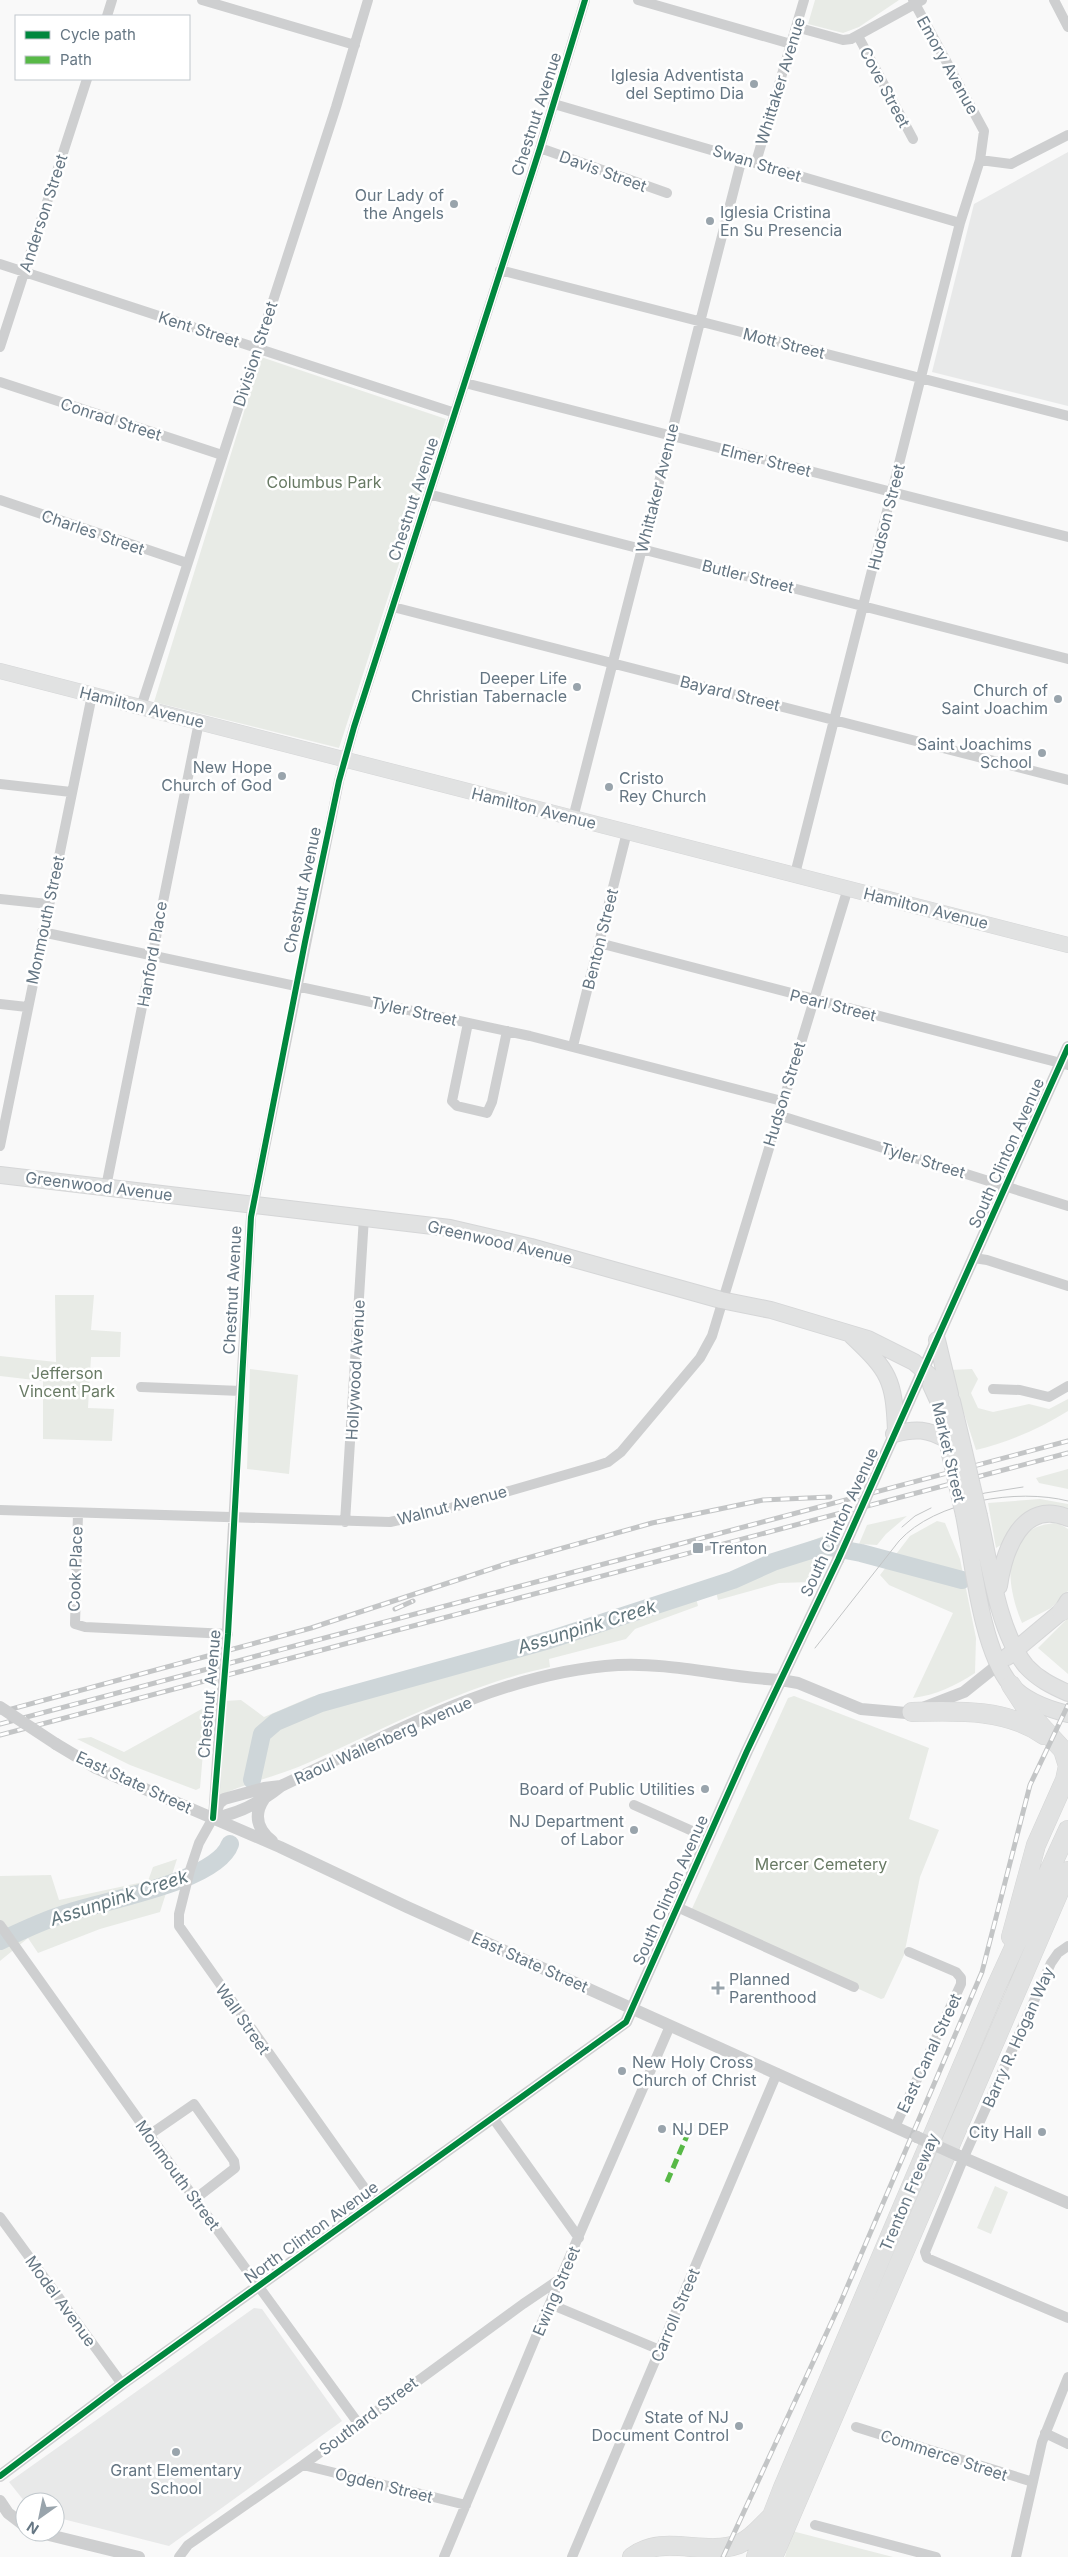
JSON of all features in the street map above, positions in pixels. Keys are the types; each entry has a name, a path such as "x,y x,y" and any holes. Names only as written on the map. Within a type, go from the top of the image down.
{"highway":[{"path":"996,1987 1036,1845 1068,1772 1066,1759 1061,1748 1030,1714 1011,1685"},
{"path":"912,1712 956,1711 1001,1717 1040,1732 1061,1748"},
{"name":"Trenton Freeway","path":"773,2557 781,2518 996,1987 1068,1830"},
{"name":"Trenton Freeway","path":"756,2557 781,2518 1068,1871"},
{"path":"1045,1924 1068,1894"},
{"path":"632,2557 657,2545 692,2552 738,2544 758,2530 781,2518 780,2557"}],"main road":[{"name":"Hamilton Avenue","path":"0,671 1068,945"},
{"name":"Greenwood Avenue","path":"0,1174 364,1217 469,1232 721,1300 772,1310 889,1348 923,1370"},
{"path":"850,1335 886,1371 893,1391 895,1432 916,1429 926,1430 954,1447"},
{"path":"937,1340 952,1401"},
{"name":"Market Street","path":"923,1370 936,1381 952,1401 954,1447"},
{"name":"Market Street","path":"923,1370 941,1407 954,1447 971,1516 998,1595 1006,1629 1015,1650 1037,1677 1068,1693"},
{"path":"998,1595 1001,1567 1007,1549 1021,1527 1029,1520 1044,1514 1056,1514 1068,1518"},
{"name":"Market Street","path":"971,1516 986,1625 993,1652 1011,1685 1040,1705 1068,1714"},
{"path":"999,1664 1066,1606"}],"street":[{"path":"107,15 112,0"},
{"path":"202,0 355,45"},
{"name":"Division Street","path":"141,707 368,0"},
{"name":"Chestnut Avenue","path":"212,1818 228,1634 247,1263 252,1205 296,987 344,759 554,104 585,0"},
{"path":"638,0 791,44"},
{"name":"Whittaker Avenue","path":"756,162 804,0"},
{"path":"1054,0 1068,27"},
{"path":"796,27 844,40 858,36 917,1"},
{"name":"Emory Avenue","path":"917,1 984,131"},
{"name":"Cove Street","path":"858,36 913,139"},
{"name":"Anderson Street","path":"0,347 87,80"},
{"name":"Swan Street","path":"554,104 960,223"},
{"name":"Hudson Street","path":"795,874 960,223 980,160 984,131"},
{"path":"980,160 1011,164 1068,135"},
{"name":"Davis Street","path":"540,148 666,193"},
{"name":"Whittaker Avenue","path":"573,818 742,158"},
{"name":"Kent Street","path":"0,264 454,413"},
{"name":"Mott Street","path":"500,270 1068,416"},
{"name":"Conrad Street","path":"0,382 222,455"},
{"name":"Elmer Street","path":"465,383 1068,537"},
{"name":"Butler Street","path":"428,494 1068,658"},
{"name":"Charles Street","path":"0,500 187,563"},
{"name":"Bayard Street","path":"393,607 1068,780"},
{"name":"Monmouth Street","path":"0,1146 42,932 92,695"},
{"name":"Hanford Place","path":"106,1186 198,722"},
{"path":"0,784 71,792"},
{"name":"Benton Street","path":"573,1046 627,832"},
{"name":"Hudson Street","path":"721,1300 848,888"},
{"path":"0,899 48,904"},
{"name":"Tyler Street","path":"42,932 507,1031 573,1046 782,1100"},
{"name":"Pearl Street","path":"599,943 1065,1064"},
{"path":"0,1004 27,1008"},
{"path":"468,1023 452,1101 457,1106 486,1113 492,1102 507,1031"},
{"name":"South Clinton Avenue","path":"632,2008 708,1838 838,1560 1006,1186 1065,1064 1068,1047"},
{"name":"Tyler Street","path":"778,1115 1068,1206"},
{"name":"Hollywood Avenue","path":"345,1522 364,1217"},
{"path":"974,1258 987,1260 1068,1286"},
{"name":"Walnut Avenue","path":"0,1510 233,1519 390,1522 608,1462 621,1452 700,1358 712,1336 721,1300"},
{"path":"993,1389 1020,1390 1052,1397 1068,1386"},
{"path":"142,1387 241,1391"},
{"name":"Cook Place","path":"78,1514 74,1624 85,1627 228,1634"},
{"path":"912,1712 964,1692 999,1664"},
{"name":"Raoul Wallenberg Avenue","path":"212,1818 236,1813 264,1799 281,1786 457,1704 518,1684 620,1665 781,1680 798,1683 861,1709 912,1712"},
{"name":"East State Street","path":"0,1707 96,1768 280,1847 670,2026 1068,2203"},
{"name":"Raoul Wallenberg Avenue","path":"212,1818 219,1803 224,1799 264,1788 281,1786"},
{"path":"264,1799 258,1811 259,1824 264,1834 280,1847"},
{"path":"634,1805 708,1838"},
{"name":"Wall Street","path":"212,1818 194,1858 179,1914 180,1929 375,2203"},
{"path":"677,1907 854,1987"},
{"name":"Monmouth Street","path":"0,1925 195,2199 358,2423"},
{"name":"Barry R. Hogan Way","path":"1066,1947 1051,1963 961,2156 925,2252 927,2258 1068,2318"},
{"name":"East Canal Street","path":"895,2127 961,1984 961,1978 956,1972 909,1952"},
{"name":"North Clinton Avenue","path":"0,2476 122,2384 626,2022 632,2008"},
{"name":"Ewing Street","path":"444,2557 560,2279 670,2026"},
{"name":"Carroll Street","path":"572,2557 777,2073"},
{"path":"150,2135 194,2104 234,2161 235,2168 195,2199"},
{"path":"493,2118 579,2238"},
{"name":"Model Avenue","path":"0,2217 122,2384"},
{"name":"Southard Street","path":"179,2557 188,2545 303,2465 507,2315 560,2279"},
{"path":"550,2304 660,2350"},
{"path":"1016,2557 1045,2433 1068,2377"},
{"name":"Commerce Street","path":"856,2426 1033,2482"},
{"path":"1045,2433 1068,2444"},
{"name":"Ogden Street","path":"303,2465 466,2505"},
{"path":"0,2501 8,2513 15,2518"},
{"path":"815,2525 936,2557"},
{"path":"65,2539 139,2557"}],"shaded area":[{"path":"1068,152 1068,406 932,372 974,204"},
{"name":"Grant Elementary School","path":"254,2308 262,2309 342,2421 169,2546 65,2520 65,2492 17,2492 9,2482"}],"green space":[{"path":"815,0 899,0 859,27 843,33 808,24"},
{"name":"Columbus Park","path":"261,357 446,419 339,748 154,702"},
{"name":"Jefferson Vincent Park","path":"55,1295 94,1295 91,1330 121,1332 120,1357 91,1357 88,1408 114,1409 112,1441 43,1439 43,1381 0,1376 0,1356 56,1362"},
{"path":"250,1369 298,1375 289,1474 247,1469"},
{"path":"972,1369 978,1379 971,1393 978,1408 993,1412 1029,1404 1049,1409 1068,1399 1068,1411 1024,1434 976,1450 950,1370"},
{"path":"1068,1469 1068,1489 1039,1483 1036,1478"},
{"path":"1040,1499 1068,1504 1068,1513 1059,1508 996,1548 988,1503"},
{"path":"907,1516 886,1534 877,1545 859,1544 867,1525"},
{"path":"937,1521 945,1523 960,1559 976,1638 975,1673 945,1689 930,1695 913,1698 953,1613 889,1585 880,1575 910,1536"},
{"path":"1058,1523 1068,1529 1068,1591 1051,1608 1022,1623 1012,1591 1010,1574 1016,1545 1025,1534 1039,1526"},
{"path":"839,1530 812,1582 779,1583 718,1600 713,1579"},
{"path":"693,1586 698,1606 635,1629 626,1639 549,1659 550,1667 518,1675 457,1696 310,1762 217,1797 225,1701 241,1700 264,1717 311,1697 566,1630"},
{"path":"1068,1618 1068,1674 1038,1648"},
{"name":"Mercer Cemetery","path":"794,1696 929,1748 909,1819 939,1830 920,1877 904,1955 884,1998 881,1999 690,1913 788,1698"},
{"path":"207,1706 200,1788 196,1790 130,1765 77,1739 91,1737 124,1752"},
{"path":"177,1859 160,1912 100,1929 38,1953 28,1938 0,1961 0,1876 51,1875 59,1900 148,1881 153,1867"},
{"path":"995,2186 1008,2192 991,2234 977,2228"},
{"path":"792,2531 893,2557 785,2557"}],"waterway":[{"name":"Assunpink Creek","path":"252,1780 262,1734 276,1722 321,1703 549,1640 733,1580 773,1562 824,1546 861,1553 962,1580"},
{"name":"Assunpink Creek","path":"0,1941 56,1917 182,1879 204,1869 221,1857 230,1844"}],"tram line":[{"path":"955,1501 985,1493 1023,1487"},
{"path":"815,1648 899,1541 915,1527 955,1507 978,1501 1026,1496 1048,1497 1068,1501"},
{"path":"902,1527 915,1516 931,1508"}],"railway":[{"path":"0,1724 1068,1441"},
{"path":"0,1735 1068,1453"},
{"path":"0,1712 311,1628 506,1564 652,1523 763,1500 830,1497"},
{"path":"395,1609 413,1601"},
{"path":"723,2557 839,2306 982,1972 1030,1785 1068,1705"}],"marked path":[{"path":"667,2182 692,2124"}],"cycle path":[{"path":"213,1818 228,1634 251,1217 305,942 339,781 354,727 540,148 585,0"},
{"path":"0,2476 122,2384 626,2022 747,1751 838,1560 1068,1047"}],"place":[{"name":"Iglesia Adventista del Septimo Dia","path":"754,84"},
{"name":"Our Lady of the Angels","path":"454,204"},
{"name":"Iglesia Cristina En Su Presencia","path":"710,221"},
{"name":"Deeper Life Christian Tabernacle","path":"577,687"},
{"name":"Church of Saint Joachim","path":"1058,699"},
{"name":"Saint Joachims School","path":"1042,753"},
{"name":"New Hope Church of God","path":"282,776"},
{"name":"Cristo Rey Church","path":"609,787"},
{"name":"Trenton","path":"698,1548"},
{"name":"Board of Public Utilities","path":"705,1789"},
{"name":"NJ Department of Labor","path":"634,1830"},
{"name":"Planned Parenthood","path":"718,1988"},
{"name":"New Holy Cross Church of Christ","path":"622,2071"},
{"name":"NJ DEP","path":"662,2129"},
{"name":"City Hall","path":"1042,2132"},
{"name":"State of NJ Document Control","path":"739,2426"},
{"name":"Grant Elementary School","path":"176,2452"}]}
